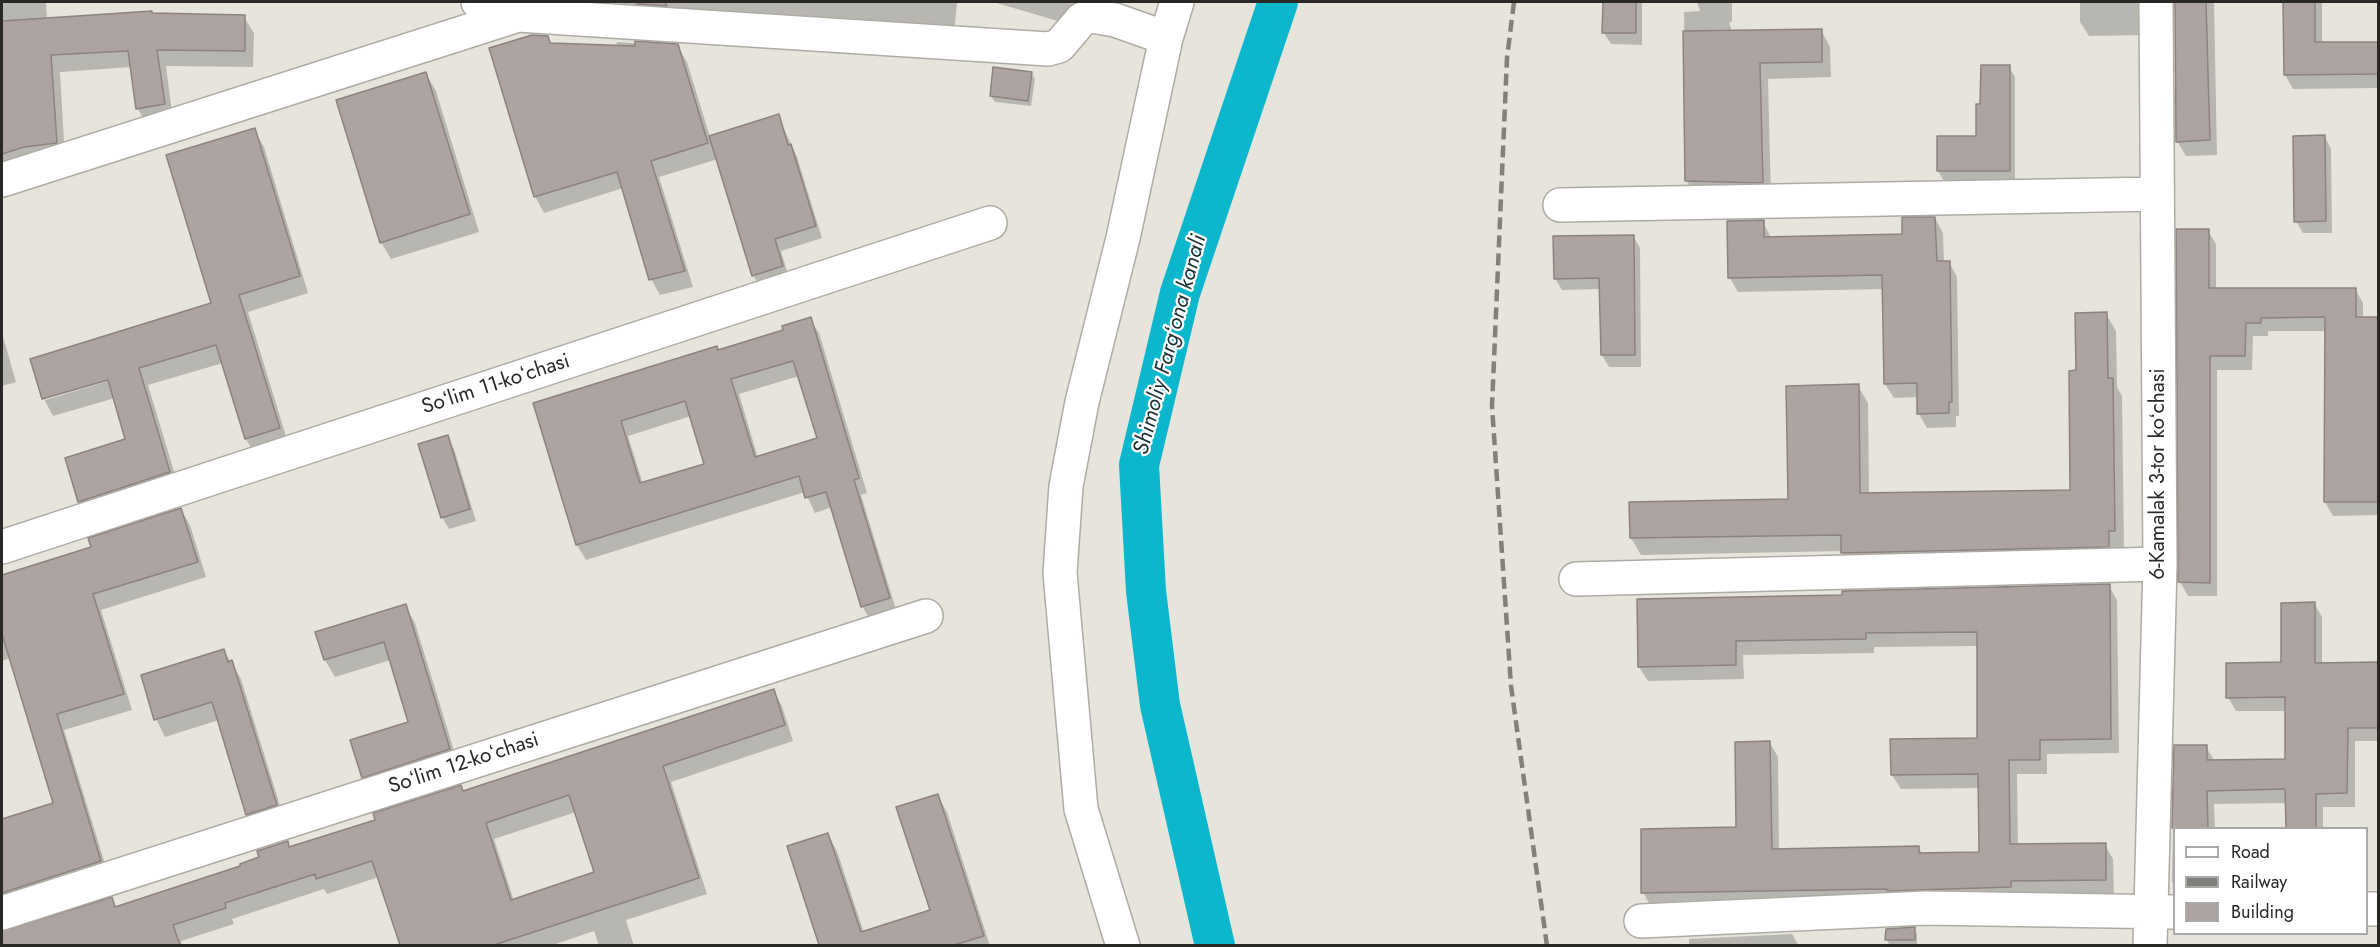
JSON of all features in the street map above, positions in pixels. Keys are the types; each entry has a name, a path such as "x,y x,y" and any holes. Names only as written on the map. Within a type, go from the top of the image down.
{"street":[{"path":"478,2 518,15 1047,49 1059,46 1082,19 1092,16 1115,20 1166,38"},
{"path":"1122,945 1081,809 1060,573 1066,486 1082,402 1123,238 1166,38 1177,2"},
{"name":"6-Kamalak 3-tor koʻchasi","path":"2151,945 2163,912 2156,2"},
{"path":"2,180 518,15"},
{"path":"1560,205 2157,194"},
{"name":"Soʻlim 11-koʻchasi","path":"2,547 990,223"},
{"path":"1576,579 2160,564"},
{"name":"Soʻlim 12-koʻchasi","path":"2,913 927,615"},
{"path":"1641,921 1926,908 2163,912"}],"building":[{"path":"637,2 665,2 667,6 637,4"},
{"path":"1603,2 1636,2 1636,33 1602,33"},
{"path":"2175,2 2206,2 2210,140 2176,142"},
{"path":"2283,2 2315,2 2315,42 2379,42 2379,74 2284,75"},
{"path":"152,11 152,13 245,15 245,51 157,50 165,104 136,109 128,51 51,55 57,143 24,147 2,154 2,21"},
{"path":"1822,29 1822,62 1760,63 1763,183 1685,181 1683,31"},
{"path":"532,35 548,36 550,43 635,46 635,41 678,44 708,143 651,161 685,271 649,280 617,172 534,197 489,48"},
{"path":"1981,65 2010,65 2010,171 1937,171 1937,136 1976,136 1976,104 1980,104"},
{"path":"993,67 1032,72 1028,101 990,96"},
{"path":"426,72 470,214 380,243 336,100"},
{"path":"779,114 788,145 791,144 816,226 775,239 783,266 752,276 709,136"},
{"path":"255,128 300,276 239,295 280,428 245,439 216,345 139,368 170,472 78,502 65,458 125,439 108,380 42,399 30,359 211,303 166,155"},
{"path":"2325,135 2326,221 2294,222 2293,136"},
{"path":"1902,217 1935,217 1937,261 1950,261 1952,402 1949,402 1949,413 1917,414 1917,383 1884,384 1882,275 1728,278 1727,221 1764,220 1764,237 1902,234"},
{"path":"2176,229 2209,229 2209,288 2356,288 2356,317 2379,317 2379,502 2324,502 2325,317 2261,318 2261,323 2246,323 2245,356 2210,356 2210,583 2178,582"},
{"path":"1634,235 1635,355 1601,355 1599,278 1554,279 1553,236"},
{"path":"2107,312 2108,378 2113,378 2115,531 2109,531 2109,547 1841,553 1841,535 1630,538 1629,502 1788,499 1786,386 1859,384 1860,493 2070,490 2069,371 2076,370 2075,313"},
{"path":"811,317 859,478 854,480 890,598 861,607 826,492 805,498 799,476 576,545 533,403 717,346 718,350 783,330 782,326","holes":["793,361 817,438 755,457 731,379","685,401 704,464 640,483 621,421"]},
{"path":"448,435 470,509 441,518 418,444"},
{"path":"181,508 198,562 93,594 124,694 57,714 101,861 2,893 2,819 53,803 2,634 2,575 91,547 88,538"},
{"path":"2110,584 2111,739 2040,740 2040,760 2009,760 2010,844 2106,843 2106,880 2011,881 2011,887 1887,891 1887,889 1641,893 1641,829 1736,827 1735,742 1770,741 1772,849 1919,846 1919,853 1979,852 1978,774 1891,775 1890,739 1977,738 1977,632 1866,633 1866,639 1736,641 1736,665 1638,667 1637,599 1842,595 1842,591"},
{"path":"2315,602 2315,663 2379,662 2379,728 2348,728 2347,793 2316,794 2316,827 2286,827 2285,789 2207,791 2208,827 2172,828 2174,745 2207,745 2207,760 2285,759 2285,697 2226,698 2226,663 2281,662 2281,603"},
{"path":"406,604 450,749 362,778 350,740 408,722 384,642 324,660 315,632"},
{"path":"224,649 228,662 232,660 277,805 246,815 212,702 154,720 141,675"},
{"path":"774,689 785,725 663,766 699,878 494,945 400,945 372,861 316,879 315,874 225,903 226,908 173,925 180,945 2,945 2,931 112,897 115,907 240,866 240,864 259,857 257,851 288,841 289,847 375,820 373,813 461,785 463,791","holes":["569,795 594,872 511,900 486,823"]},
{"path":"938,794 984,936 954,945 819,945 787,846 828,833 861,932 930,910 896,807"},
{"path":"1915,927 1915,940 1885,940 1886,929"}],"waterway":[{"name":"Shimoliy Fargʻona kanali","path":"1215,946 1160,705 1146,591 1139,465 1180,293 1278,2"}],"railway":[{"path":"1514,2 1507,58 1492,406 1511,686 1547,946"}]}
